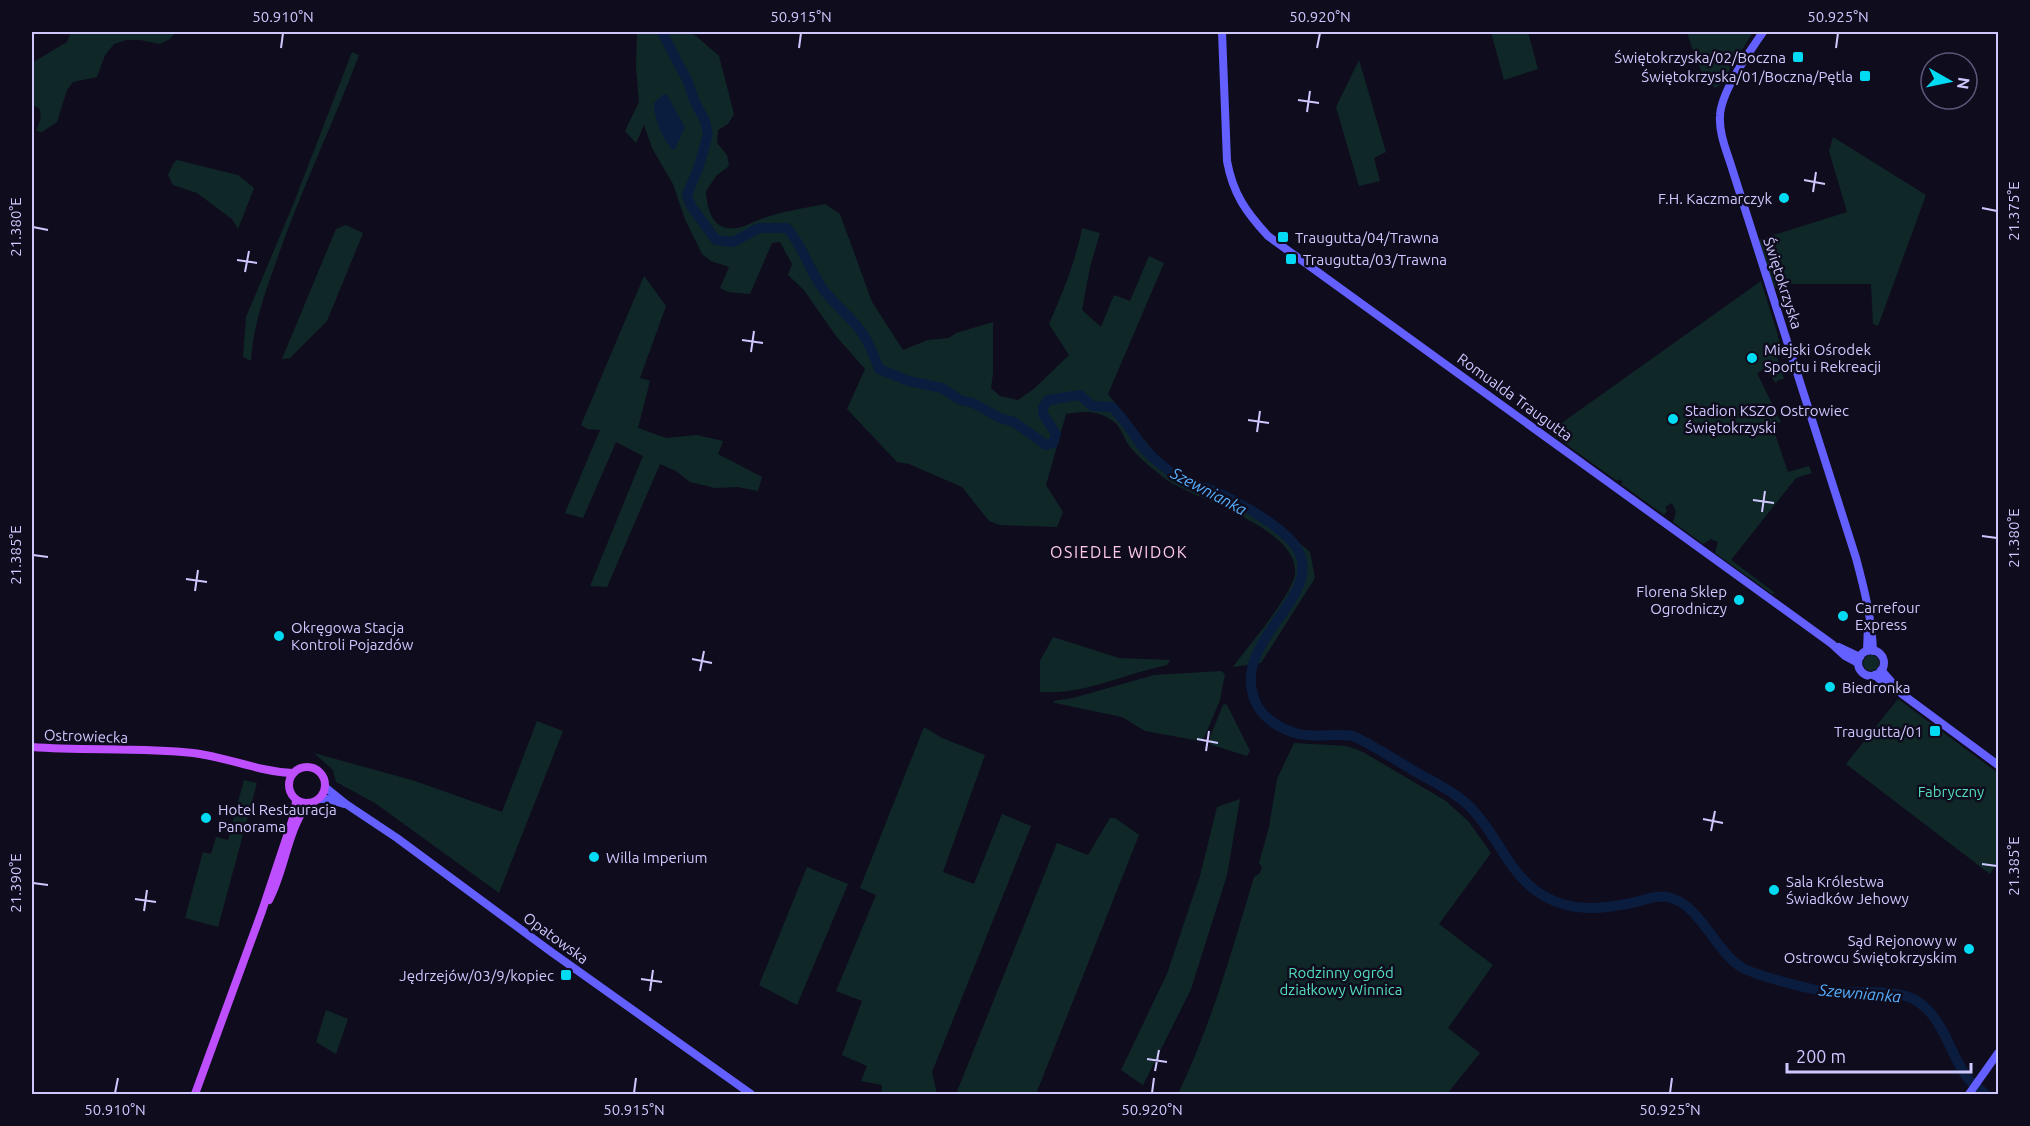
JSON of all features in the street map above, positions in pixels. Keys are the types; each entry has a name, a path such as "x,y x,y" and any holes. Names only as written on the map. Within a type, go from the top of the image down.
{"main road":[{"name":"Ostrowiecka","path":"32,747 191,753 268,770"},
{"path":"268,770 292,773 305,766 316,769 323,777 325,787 319,799 308,803 296,800"},
{"path":"268,770 288,784"},
{"path":"195,1095 262,911 295,812 296,800 288,784 292,773"},
{"path":"262,911 272,894 297,823 308,803"}],"street":[{"name":"Romualda Traugutta","path":"1222,32 1227,161 1233,187 1242,205 1268,236 1832,644 1859,660"},
{"name":"Świętokrzyska","path":"1763,32 1725,94 1721,106 1720,125 1853,547 1866,594 1870,651"},
{"path":"1870,651 1882,658 1883,663 1878,673 1869,676 1863,673 1859,660 1870,651"},
{"path":"1878,673 1902,694 1998,765"},
{"name":"Opatowska","path":"325,787 751,1095"},
{"name":"Opatowska","path":"319,799 346,804"},
{"path":"1969,1095 1998,1053"}],"green space":[{"path":"71,32 176,32 170,39 160,44 126,40 114,44 105,55 97,77 73,82 67,90 57,122 42,132 36,131 41,114 39,108 32,105 32,63 67,42"},
{"path":"637,32 688,32 719,56 734,114 728,124 718,130 717,143 727,155 729,166 717,175 706,191 713,219 723,227 738,228 779,213 825,204 840,214 872,302 903,350 928,340 949,338 956,333 993,322 991,388 1000,396 1018,400 1035,388 1069,355 1049,324 1064,289 1082,228 1100,233 1090,267 1082,310 1101,327 1114,295 1130,301 1149,256 1164,263 1108,394 1158,457 1180,473 1235,498 1269,517 1310,552 1315,578 1261,663 1233,667 1287,594 1295,573 1292,557 1280,542 1242,516 1164,478 1134,451 1113,421 1090,412 1066,414 1046,485 1063,512 1057,527 1000,525 989,521 962,487 909,464 897,462 847,409 865,369 836,336 804,290 788,275 792,264 780,242 772,243 750,294 728,292 720,288 729,267 711,261 702,254 685,219 673,184 652,148 644,125 636,143 625,131 639,102 636,67"},
{"path":"1491,32 1528,32 1538,69 1504,80"},
{"path":"1687,32 1753,32 1720,85 1715,88 1701,71"},
{"path":"352,52 359,55 277,259 257,322 251,361 243,357 246,317 293,205"},
{"path":"1359,60 1386,152 1374,158 1380,181 1359,186 1336,107"},
{"path":"1833,137 1926,195 1878,326 1873,324 1871,284 1780,284 1776,289 1765,272 1755,241 1847,212 1829,151"},
{"path":"177,160 238,175 254,188 238,229 232,219 197,193 173,185 168,175"},
{"path":"346,225 363,233 327,321 290,358 282,359 336,229"},
{"path":"644,276 666,306 640,378 650,381 638,428 666,438 697,435 723,441 718,454 762,477 758,491 737,487 715,488 690,482 676,471 660,464 607,587 590,586 643,456 616,442 583,518 565,513 600,430 587,429 581,425"},
{"name":"Stadion KSZO Ostrowiec Świętokrzyski","path":"1761,281 1777,332 1782,354 1777,357 1784,379 1776,383 1765,369 1757,373 1781,422 1772,425 1788,472 1809,466 1812,473 1796,478 1731,560 1775,593 1772,594 1715,553 1718,542 1711,539 1703,544 1673,522 1676,512 1672,503 1665,507 1667,511 1664,515 1621,484 1623,482 1619,479 1617,481 1549,432"},
{"path":"1053,637 1119,658 1170,660 1167,665 1088,687 1040,692 1040,661"},
{"path":"1868,655 1874,655 1879,663 1877,669 1868,671 1863,666 1863,660"},
{"path":"1221,671 1225,674 1220,700 1204,738 1200,741 1145,731 1122,717 1053,701 1073,698 1154,675"},
{"name":"Fabryczny","path":"1898,699 1998,773 1998,862 1990,874 1846,764"},
{"path":"1226,704 1250,751 1247,756 1212,745 1210,742 1223,705"},
{"path":"537,721 563,731 499,893 375,803 336,782 333,770 314,753 415,781 502,812"},
{"path":"924,727 942,738 985,755 943,872 974,884 1002,814 1031,826 932,1072 937,1094 881,1094 882,1085 861,1081 867,1066 842,1055 862,1001 836,991 876,895 860,888"},
{"name":"Rodzinny ogród działkowy Winnica","path":"1294,743 1347,746 1363,752 1446,801 1469,822 1491,853 1439,924 1493,965 1448,1028 1480,1053 1447,1094 1178,1094 1211,1015 1254,877 1260,873 1262,867 1259,863 1269,827 1277,779"},
{"path":"244,780 257,783 218,927 185,918 203,852 211,854 216,837 228,840"},
{"path":"1240,799 1227,875 1191,989 1143,1085 1121,1070 1167,974 1200,876 1217,807"},
{"path":"1110,818 1115,818 1139,835 1036,1094 956,1094 1057,843 1088,855"},
{"path":"807,867 848,884 797,1005 759,985"},
{"path":"326,1010 348,1019 336,1054 316,1042"}],"water":[{"path":"664,94 667,95 685,127 673,150 662,135 654,108 654,103"}],"waterway":[{"name":"Szewnianka","path":"662,32 705,121 708,134 699,166 687,195 691,206 716,240 733,242 759,228 787,228 797,241 820,285 863,334 879,369 909,381 942,388 960,400 973,403 1000,418 1014,422 1046,445 1053,443 1056,434 1043,414 1043,407 1048,400 1080,395 1092,406 1112,407 1146,451 1160,464 1188,483 1214,491 1235,501 1272,524 1292,542 1298,550 1303,568 1298,586 1254,660 1251,681 1256,703 1268,719 1286,730 1299,734 1353,736 1453,793 1466,803 1481,820 1522,878 1532,888 1555,901 1577,907 1600,908 1658,897 1671,898 1690,909 1723,950 1741,967 1749,971 1824,991 1899,994 1917,1001 1933,1016 1966,1076 1985,1094"}],"place":[{"name":"Świętokrzyska/02/Boczna","path":"1798,57"},
{"name":"Świętokrzyska/01/Boczna/Pętla","path":"1865,76"},
{"name":"F.H. Kaczmarczyk","path":"1784,198"},
{"name":"Traugutta/04/Trawna","path":"1283,237"},
{"name":"Traugutta/03/Trawna","path":"1291,259"},
{"name":"Miejski Ośrodek Sportu i Rekreacji","path":"1752,358"},
{"name":"Stadion KSZO Ostrowiec Świętokrzyski","path":"1673,419"},
{"name":"Florena Sklep Ogrodniczy","path":"1739,600"},
{"name":"Carrefour Express","path":"1843,616"},
{"name":"Okręgowa Stacja Kontroli Pojazdów","path":"279,636"},
{"name":"Biedronka","path":"1830,687"},
{"name":"Traugutta/01","path":"1935,731"},
{"name":"Hotel Restauracja Panorama","path":"206,818"},
{"name":"Willa Imperium","path":"594,857"},
{"name":"Sala Królestwa Świadków Jehowy","path":"1774,890"},
{"name":"Sąd Rejonowy w Ostrowcu Świętokrzyskim","path":"1969,949"},
{"name":"Jędrzejów/03/9/kopiec","path":"566,975"}],"district":[{"name":"OSIEDLE WIDOK","path":"1119,552"}]}
